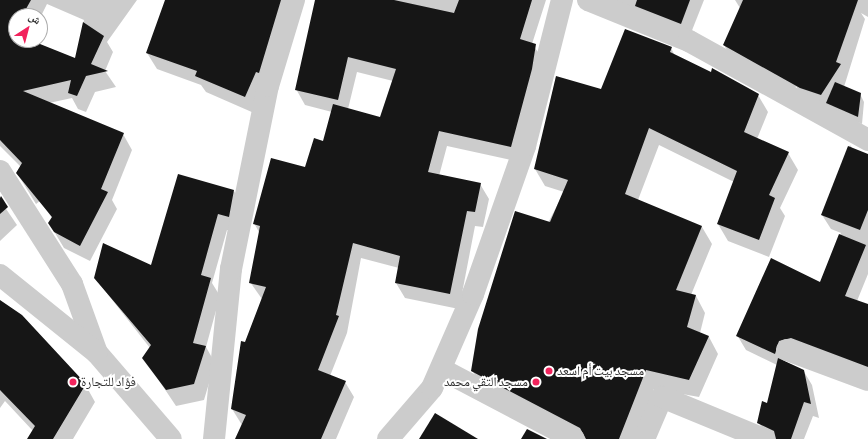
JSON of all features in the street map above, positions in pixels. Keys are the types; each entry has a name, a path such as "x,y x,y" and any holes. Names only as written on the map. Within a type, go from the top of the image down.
{"street":[{"path":"214,439 231,269 268,86 294,0"},
{"path":"388,439 432,388 473,294 525,146 562,0"},
{"path":"588,0 689,41 868,140"},
{"path":"0,171 72,284 97,353"},
{"path":"0,275 97,353 171,439"},
{"path":"788,350 868,380"},
{"path":"441,369 574,439"},
{"path":"644,439 662,397 764,439"}],"building":[{"path":"0,0 31,0 26,8 8,8 8,48 48,47 75,58 83,22 104,36 91,64 108,71 86,76 77,96 68,93 71,80 23,91 124,133 101,189 108,192 80,246 54,232 48,223 52,217 16,173 22,163 0,140"},
{"path":"165,0 281,0 259,73 256,72 245,97 195,76 197,71 146,53"},
{"path":"315,0 394,0 454,13 459,0 532,0 520,39 536,44 532,69 511,147 439,131 428,172 481,183 475,212 467,211 450,294 395,283 400,256 353,243 336,315 339,316 318,370 346,381 321,439 235,439 246,415 231,409 241,341 245,342 266,287 249,283 260,226 253,224 271,158 305,167 314,138 323,141 333,104 380,117 396,69 348,57 338,100 295,90"},
{"path":"637,0 690,0 681,24 635,6"},
{"path":"743,0 858,0 836,62 841,64 821,95 800,88 723,45"},
{"path":"625,29 672,47 670,52 711,72 712,68 759,94 744,132 789,152 769,195 775,198 759,240 717,224 737,171 649,128 625,194 702,226 676,290 696,295 687,327 709,336 689,380 646,370 619,439 586,439 580,428 471,371 478,329 515,211 550,222 568,180 534,169 556,76 601,89"},
{"path":"835,82 861,93 858,117 826,103"},
{"path":"848,146 868,154 868,210 860,230 821,215"},
{"path":"178,174 234,190 229,217 218,214 201,275 211,278 193,343 206,346 194,384 166,390 142,358 151,345 94,278 103,243 151,265"},
{"path":"1,196 8,207 0,214 0,198"},
{"path":"839,234 866,245 845,296 868,304 868,367 791,338 779,341 775,354 736,336 771,258 820,282"},
{"path":"0,300 22,315 86,384 53,439 27,439 35,426 0,390"},
{"path":"778,358 804,370 811,404 804,402 791,439 776,439 774,431 757,423 762,401 767,403"},
{"path":"435,413 478,439 419,439"},
{"path":"527,429 547,439 521,439"}],"place":[{"name":"مسجد بيت أم اسعد","path":"549,371"},
{"name":"فؤاد للتجارة","path":"73,382"},
{"name":"مسجد التقي محمد","path":"536,382"}]}
